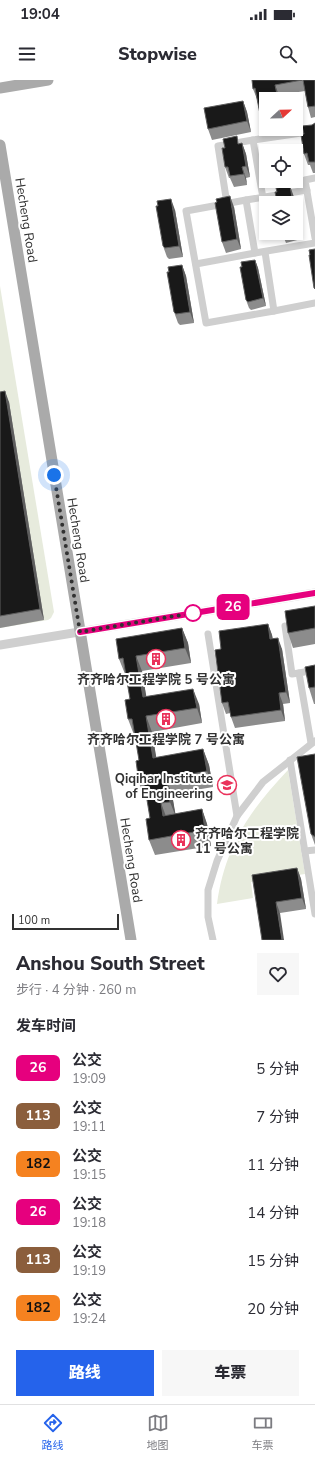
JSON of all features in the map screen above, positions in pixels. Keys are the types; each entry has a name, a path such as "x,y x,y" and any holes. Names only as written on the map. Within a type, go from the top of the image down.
{"main road":[{"path":"0,88 48,80"},
{"name":"Hecheng Road","path":"0,145 131,940"}],"street":[{"path":"227,204 218,146 315,130"},
{"path":"253,140 263,196"},
{"path":"315,178 305,180 315,238"},
{"path":"274,196 307,190"},
{"path":"259,198 186,211 206,323 315,303"},
{"path":"246,200 255,253"},
{"path":"196,264 315,243"},
{"path":"265,252 274,311"},
{"path":"0,645 315,593"},
{"path":"284,626 292,674 315,670"},
{"path":"208,634 237,816"},
{"path":"212,940 208,917 208,890 217,861 237,816 263,782 313,742 299,673"},
{"path":"290,760 315,914"},
{"path":"305,851 315,850"}],"shaded area":[{"path":"0,286 54,612 48,620 0,628"},
{"path":"288,770 305,874 251,882 253,898 217,904 226,865 241,831 262,800"}],"building":[{"path":"252,80 302,80 275,85 276,92 259,92 259,109 255,88 253,89"},
{"path":"303,80 315,80 315,106 308,107"},
{"path":"243,101 247,121 208,129 204,108"},
{"path":"315,123 315,162 309,162 307,153 304,154 301,136 304,134 303,126 312,125"},
{"path":"237,136 238,144 242,143 246,166 242,167 244,174 230,176 228,167 225,167 222,148 225,148 223,139"},
{"path":"276,188 290,188 292,196 276,196 275,192 277,192"},
{"path":"230,196 237,239 222,242 215,203 217,202 216,199"},
{"path":"171,199 179,246 165,248 163,246 156,206 158,206 157,201"},
{"path":"315,249 315,289 309,250"},
{"path":"255,260 263,298 248,302 246,300 240,267 242,267 241,262"},
{"path":"182,265 190,312 176,314 174,312 167,272 169,272 168,267"},
{"path":"5,391 40,609 0,616 0,392"},
{"path":"315,606 315,628 288,633 285,611"},
{"path":"268,624 270,639 278,638 286,692 279,693 281,710 231,717 228,702 222,703 215,650 221,649 219,631"},
{"path":"182,628 185,648 136,656 143,697 193,689 197,708 146,716 153,758 203,749 207,771 166,779 170,802 161,803 163,816 202,809 205,830 149,840 146,819 150,818 144,782 139,783 136,761 139,760 132,719 128,719 125,700 130,699 123,658 119,659 116,639"},
{"path":"315,665 315,687 309,688 305,667"},
{"path":"315,754 315,837 311,834 297,757"},
{"path":"297,868 302,898 276,902 282,940 262,940 252,875"}],"bus line":[{"name":"26","path":"80,632 315,593"}],"place":[{"name":"齐齐哈尔工程学院 5 号公寓","path":"156,659"},
{"name":"齐齐哈尔工程学院 7 号公寓","path":"166,719"},
{"name":"Qiqihar Institute of Engineering","path":"227,785"},
{"name":"齐齐哈尔工程学院 11 号公寓","path":"181,840"}],"route":[{"path":"54,475 80,632 193,613"}]}
